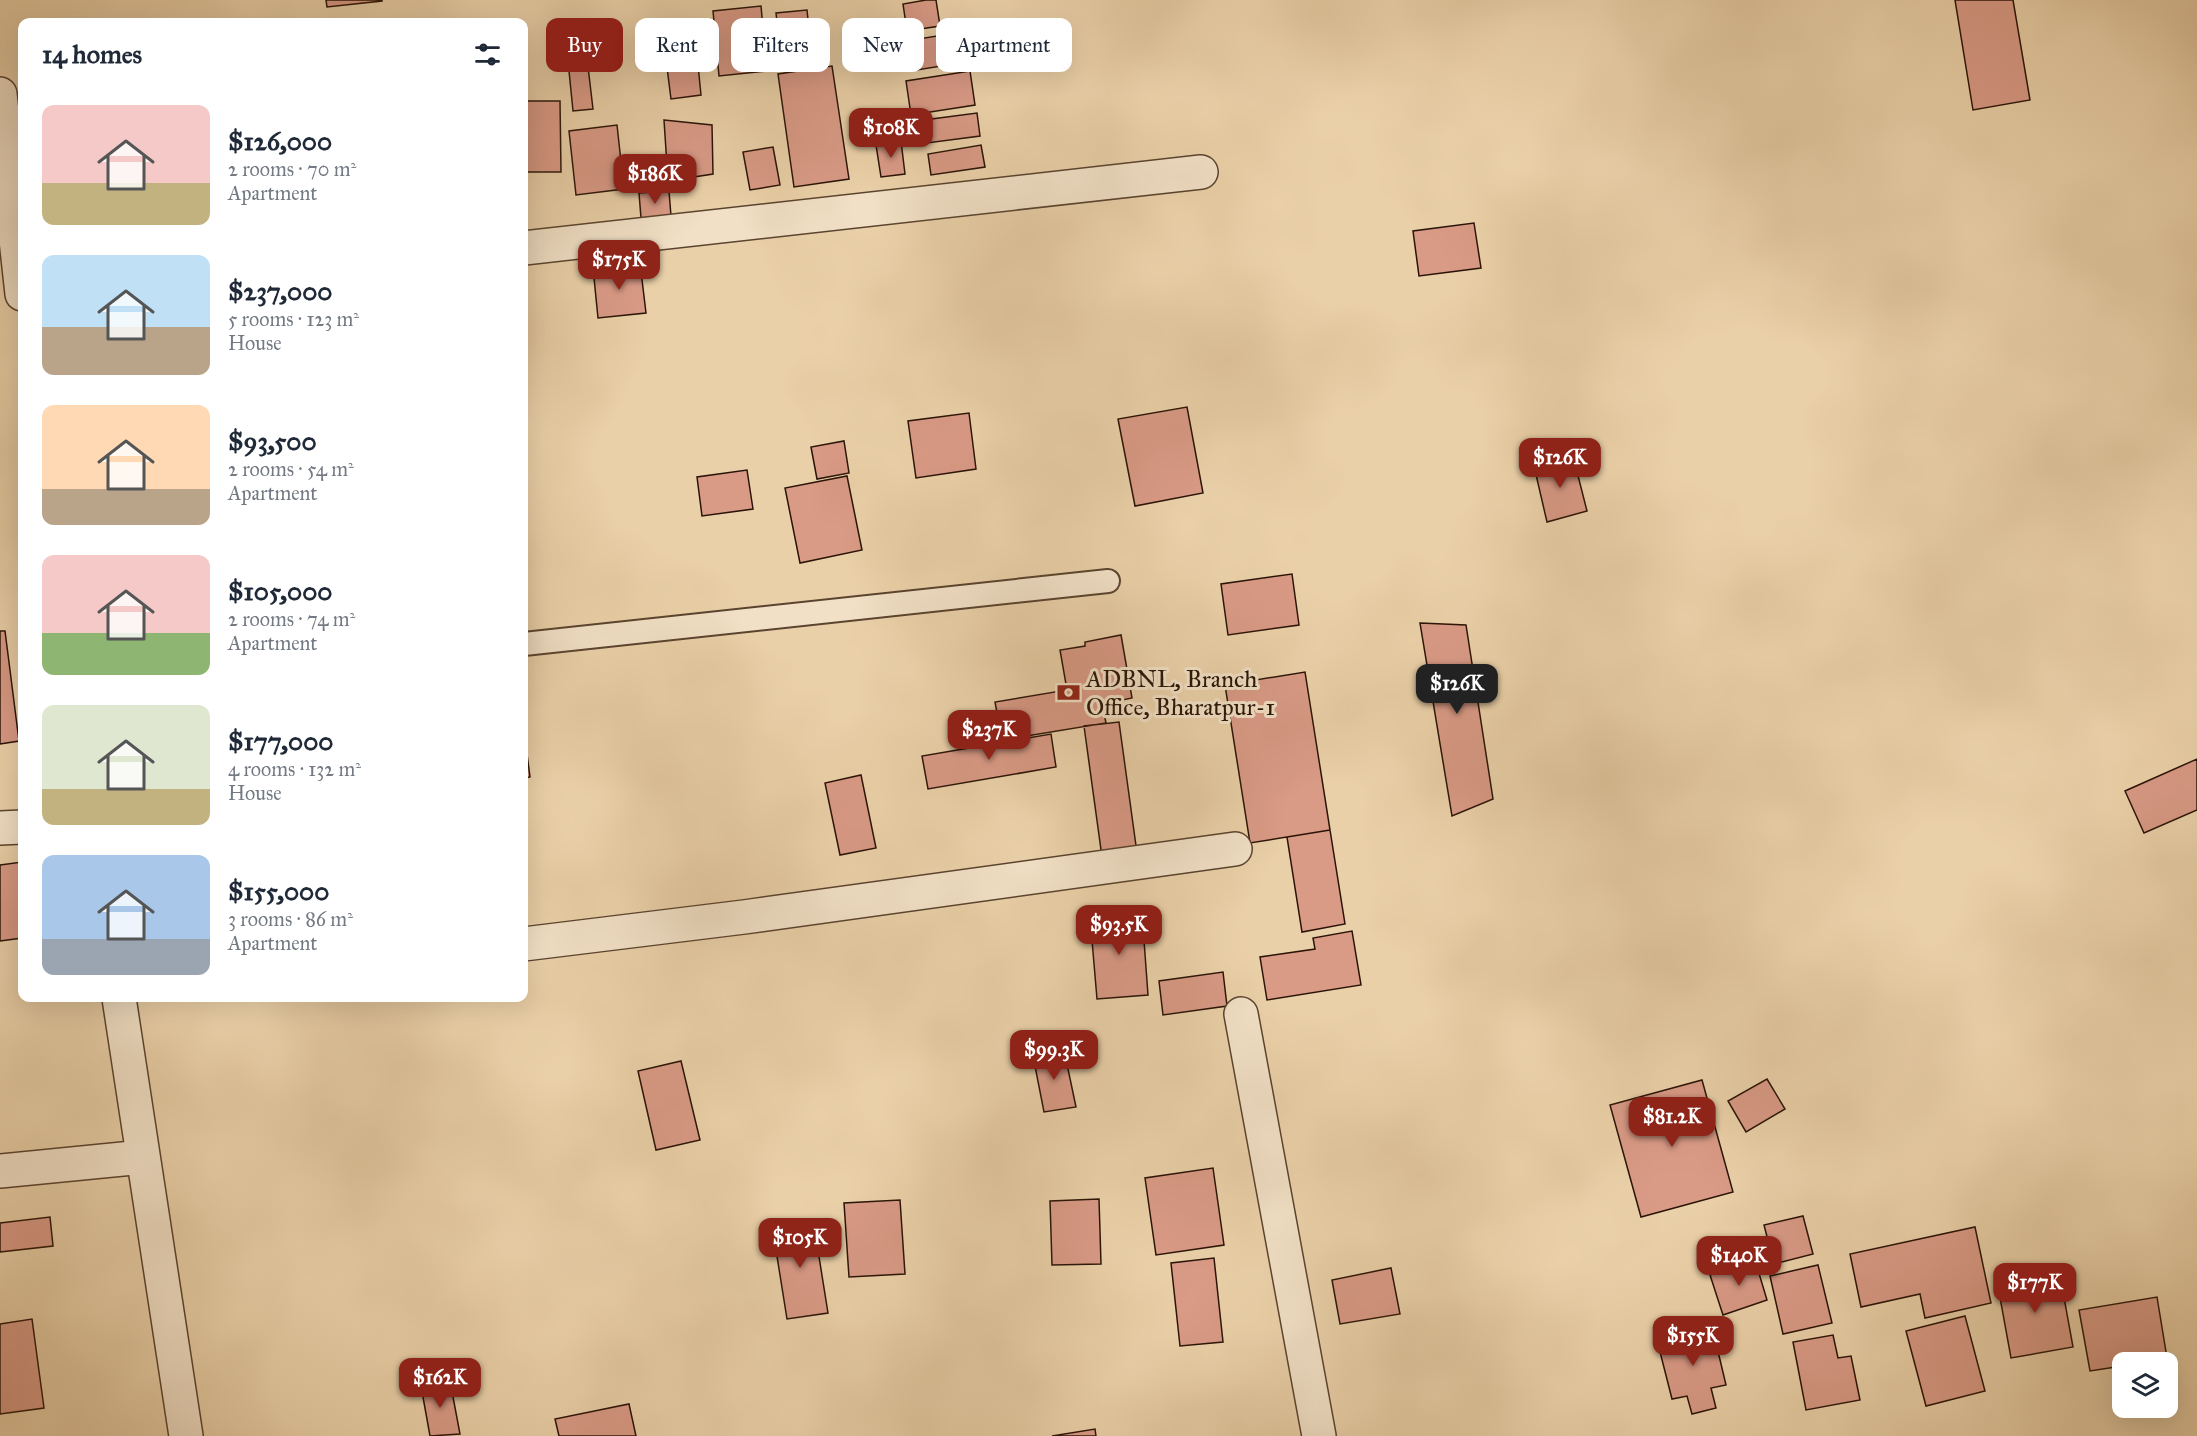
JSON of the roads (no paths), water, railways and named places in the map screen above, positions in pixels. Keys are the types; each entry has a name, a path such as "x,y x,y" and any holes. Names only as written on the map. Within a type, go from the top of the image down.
{"street":[{"path":"0,94 3,146 18,263"},
{"path":"528,248 1201,172"},
{"path":"0,828 18,827"},
{"path":"528,944 744,918 1235,849"},
{"path":"120,1002 186,1436"},
{"path":"1240,1014 1319,1436"},
{"path":"0,1171 142,1157"}],"lane":[{"path":"528,644 1108,581"}],"place":[{"name":"ADBNL, Branch Office, Bharatpur-1","path":"1068,693"}]}
